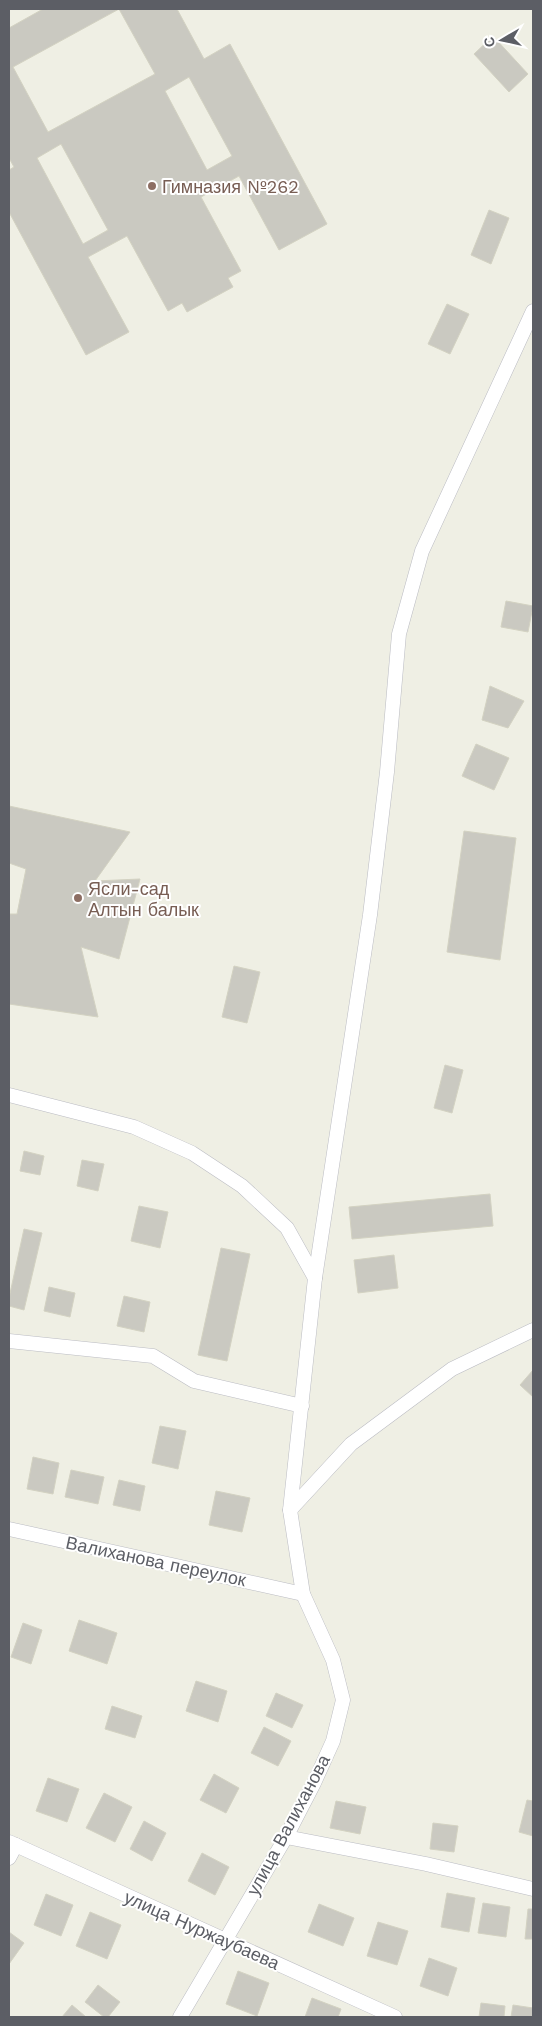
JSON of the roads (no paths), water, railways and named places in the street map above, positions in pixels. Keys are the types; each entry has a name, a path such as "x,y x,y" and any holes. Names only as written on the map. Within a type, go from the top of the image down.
{"street":[{"name":"улица Валиханова","path":"180,2017 286,1838 333,1741 343,1700 333,1660 303,1594 290,1510 315,1278 370,915 387,772 399,634 422,551 533,311"},
{"path":"9,1095 134,1127 192,1153 242,1186 287,1228 315,1278"},
{"path":"290,1510 351,1444 452,1368 533,1330"},
{"path":"9,1341 153,1356 194,1381 302,1406"},
{"name":"Валиханова переулок","path":"9,1529 303,1594"},
{"path":"286,1838 426,1864 533,1889"},
{"path":"9,1858 12,1844"},
{"name":"улица Нуржаубаева","path":"12,1844 395,2017"}],"place":[{"name":"Гимназия №262","path":"152,186"},
{"name":"Ясли-сад Алтын балык","path":"78,898"}]}
